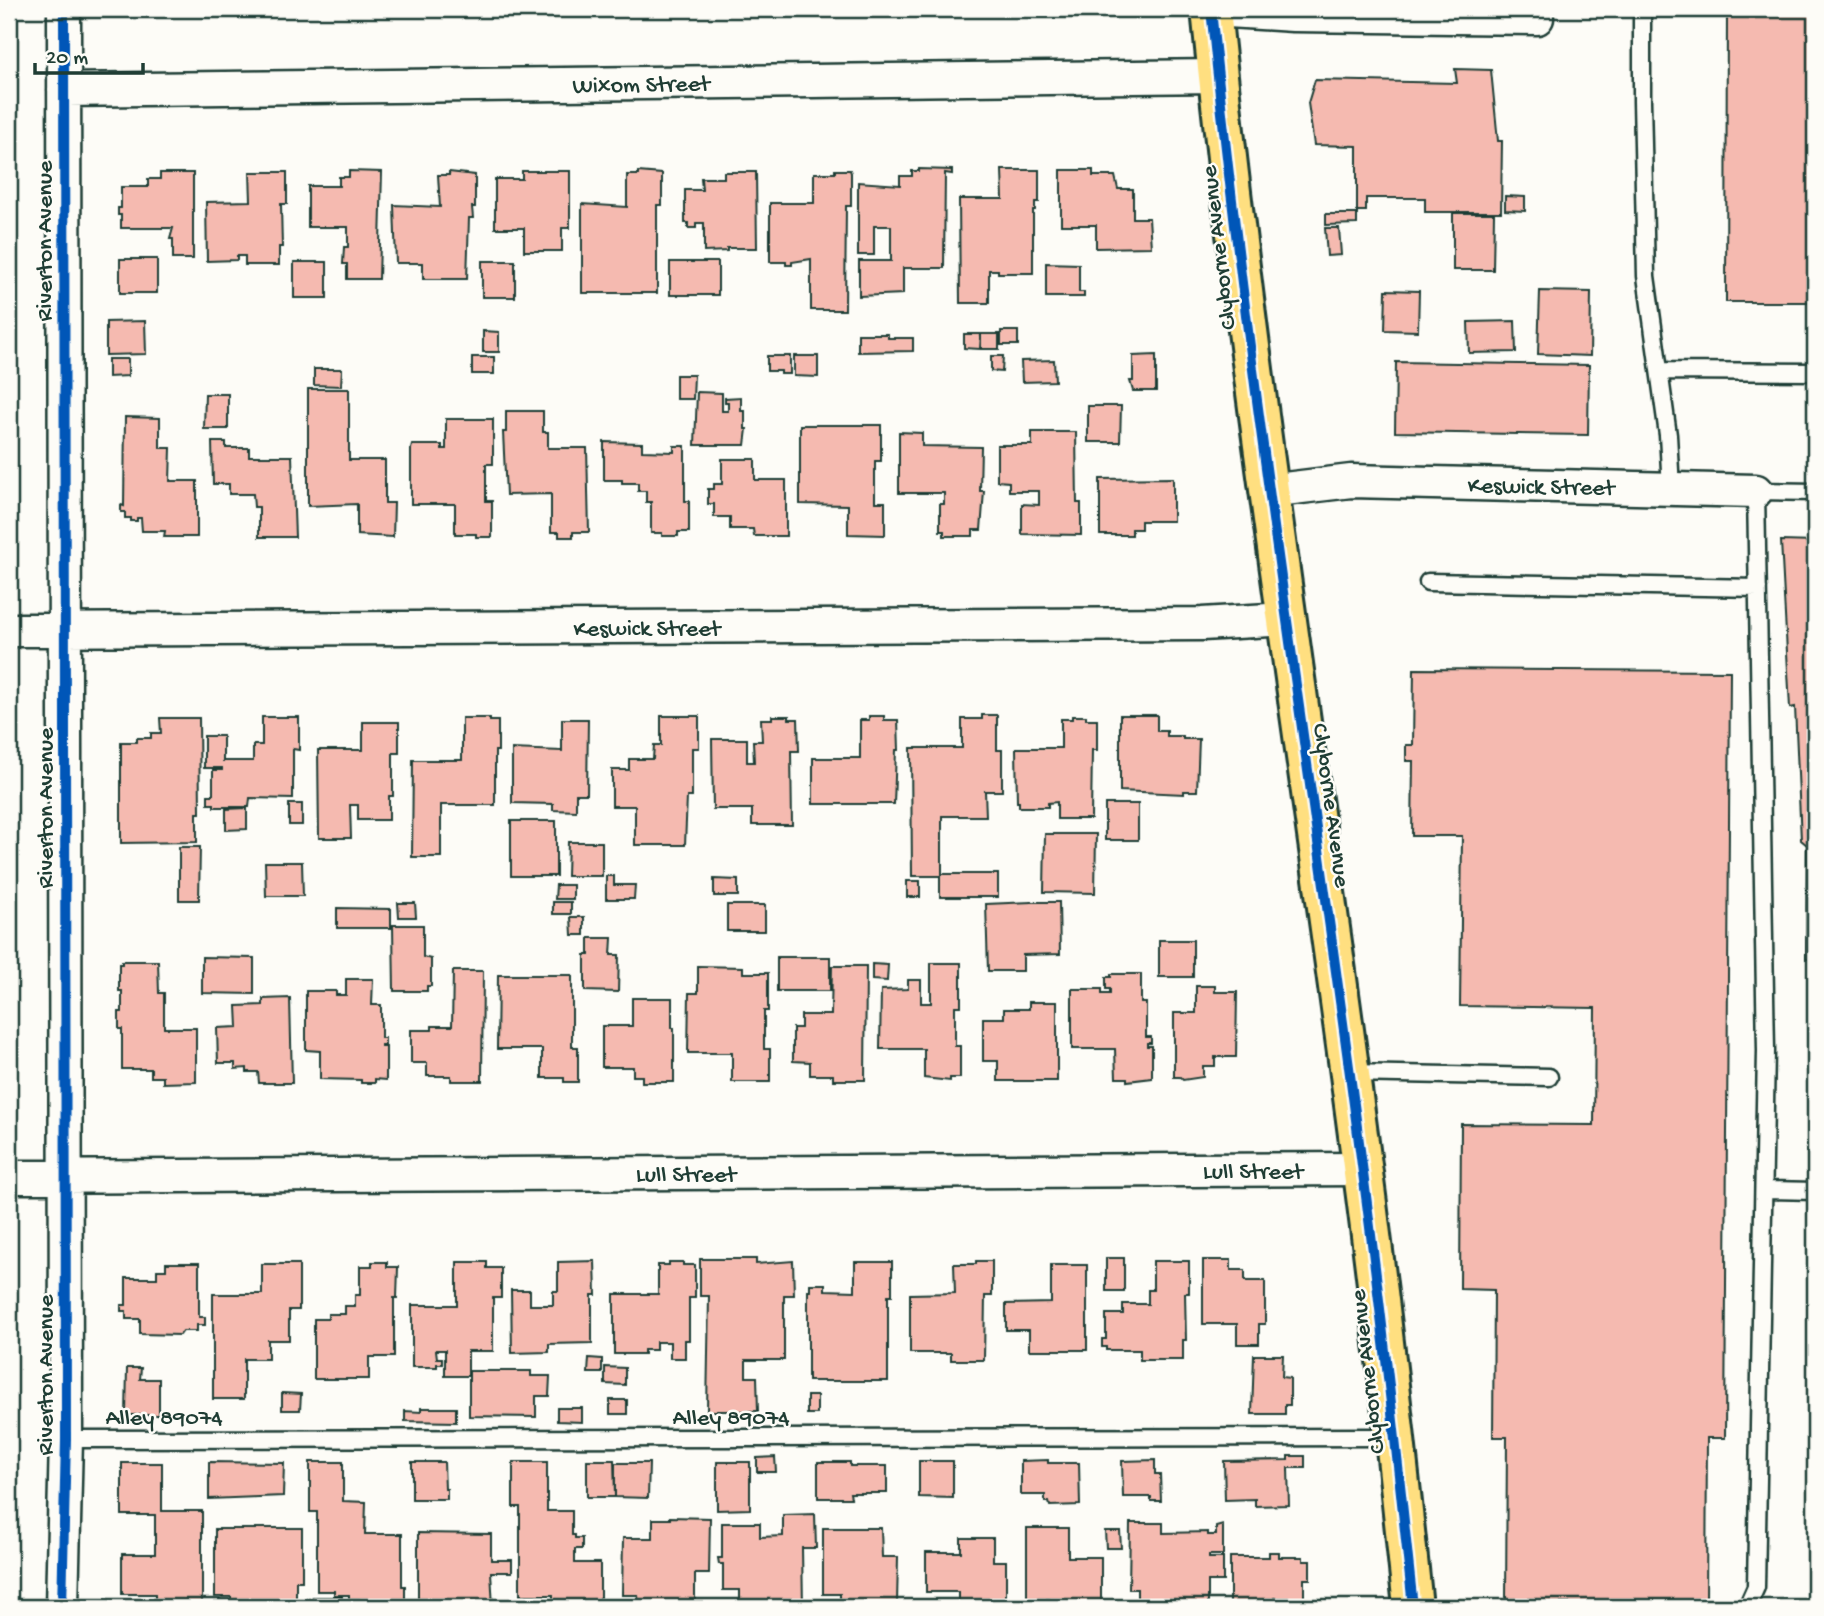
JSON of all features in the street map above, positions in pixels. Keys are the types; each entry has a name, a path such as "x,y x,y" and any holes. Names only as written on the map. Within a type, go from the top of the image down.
{"main road":[{"name":"Clyborne Avenue","path":"1211,10 1268,491 1363,1169 1396,1437 1413,1607"}],"street":[{"name":"Riverton Avenue","path":"62,1607 66,1439 64,9"},
{"path":"1211,10 1293,15 1537,18"},
{"name":"Wixom Street","path":"64,90 1218,76"},
{"name":"Keswick Street","path":"1268,491 1351,481 1756,491"},
{"name":"Keswick Street","path":"9,630 1202,624 1286,620"},
{"name":"Lull Street","path":"9,1177 1363,1169"}],"lane":[{"path":"1642,9 1646,276 1668,435 1671,488"},
{"path":"1660,371 1815,372"},
{"path":"1747,1607 1756,1587 1766,1051 1756,491"},
{"name":"Keswick Street","path":"1756,491 1815,492"},
{"path":"1428,582 1758,588"},
{"path":"1349,1073 1549,1077"},
{"path":"1764,1190 1815,1191"},
{"name":"Alley 89074","path":"66,1439 1396,1437"}],"building":[{"path":"1727,9 1815,9 1815,302 1726,302"},
{"path":"1455,69 1491,70 1498,141 1502,141 1501,212 1425,212 1425,198 1366,198 1366,211 1357,211 1357,146 1314,145 1308,103 1315,80 1457,83"},
{"path":"835,170 850,170 851,173 851,206 846,206 845,310 811,310 811,259 792,262 792,265 786,265 786,262 770,262 770,203 814,203 814,173 835,173"},
{"path":"952,170 952,174 945,173 944,268 903,268 903,294 859,296 859,261 891,261 891,226 874,226 874,255 858,255 858,182 900,185 900,176 912,176 912,171"},
{"path":"1002,170 1039,170 1039,202 1035,202 1033,210 1033,273 998,273 998,270 989,270 989,303 960,303 959,199 1003,199"},
{"path":"1061,170 1093,170 1093,176 1115,176 1118,189 1133,189 1133,218 1149,218 1151,247 1096,248 1096,225 1061,225"},
{"path":"349,171 382,172 379,279 347,279 347,264 343,264 344,247 348,247 348,227 308,227 308,186 339,186 339,177 349,177"},
{"path":"522,171 570,171 570,228 562,228 562,251 524,251 524,228 495,228 495,179 522,179"},
{"path":"250,172 287,172 287,204 281,204 282,247 279,247 279,265 245,265 245,256 237,256 237,260 207,261 206,202 251,201"},
{"path":"449,172 475,175 475,207 472,207 473,218 469,218 467,279 423,279 423,263 396,263 394,205 440,207 438,175 449,175"},
{"path":"638,172 662,174 662,205 657,205 657,293 582,293 582,204 627,207 627,175 638,175"},
{"path":"724,172 756,172 757,248 727,248 727,251 704,252 704,223 696,223 696,228 688,228 688,223 685,223 685,190 702,190 701,178 724,178"},
{"path":"160,173 193,173 193,259 173,259 173,239 170,239 173,228 121,228 118,208 121,208 121,187 148,187 148,179 160,179"},
{"path":"1505,196 1525,197 1525,211 1505,210"},
{"path":"1453,213 1494,213 1493,270 1453,270"},
{"path":"1326,214 1357,214 1357,224 1326,225"},
{"path":"1325,228 1339,228 1341,255 1327,256"},
{"path":"120,259 157,259 157,293 120,293"},
{"path":"482,261 515,261 515,297 482,297"},
{"path":"294,262 327,262 327,298 294,298"},
{"path":"670,262 718,262 718,295 670,295"},
{"path":"1046,263 1079,264 1079,292 1084,292 1084,297 1046,297"},
{"path":"1386,290 1419,291 1418,331 1385,330"},
{"path":"1540,291 1591,292 1590,356 1538,354"},
{"path":"145,321 146,354 106,355 106,322"},
{"path":"1515,321 1516,352 1469,353 1468,322"},
{"path":"483,331 499,332 499,352 483,352"},
{"path":"1001,331 1018,331 1018,345 1001,345"},
{"path":"858,334 888,334 888,338 913,338 913,351 858,352"},
{"path":"964,334 981,334 980,349 964,348"},
{"path":"981,334 999,334 999,349 981,349"},
{"path":"1156,355 1156,391 1133,391 1130,381 1133,381 1133,356"},
{"path":"767,356 790,356 790,374 767,371"},
{"path":"794,356 818,356 818,377 794,376"},
{"path":"991,356 1003,356 1002,372 991,371"},
{"path":"472,357 494,357 494,374 472,374"},
{"path":"108,359 128,359 128,376 108,377"},
{"path":"1054,360 1055,381 1022,382 1021,361"},
{"path":"1396,362 1589,365 1588,435 1395,432"},
{"path":"314,369 342,369 341,386 314,385"},
{"path":"676,375 694,375 693,399 676,399"},
{"path":"308,389 349,389 349,460 385,460 385,503 394,503 393,537 357,535 357,504 308,506"},
{"path":"697,392 722,393 722,411 728,411 725,398 741,397 741,411 745,411 747,429 745,445 695,445"},
{"path":"205,394 228,394 228,429 204,429"},
{"path":"1088,406 1121,406 1120,442 1088,442"},
{"path":"506,411 543,411 543,432 548,432 548,448 587,448 589,532 573,532 573,537 559,537 559,532 551,532 551,494 506,495 503,432 506,432"},
{"path":"125,417 160,418 160,448 171,448 170,481 197,481 197,537 164,537 165,531 142,531 141,518 131,521 131,518 125,518 125,512 121,512 121,505 124,506"},
{"path":"446,419 493,419 493,464 486,464 486,501 492,501 492,537 455,534 455,504 411,504 412,445 442,445 442,449 446,449"},
{"path":"800,425 881,425 881,461 875,461 875,502 885,502 885,535 848,534 848,505 800,504"},
{"path":"899,432 922,433 922,446 981,447 980,491 984,491 981,530 973,530 973,536 944,536 944,531 940,531 940,504 944,504 944,493 899,493"},
{"path":"1032,432 1076,432 1077,503 1081,503 1081,535 1022,534 1022,504 1039,505 1039,491 1009,491 1009,482 997,481 997,445 1032,445"},
{"path":"212,442 226,442 226,448 249,448 249,456 292,456 295,537 259,537 259,507 254,507 253,494 229,494 229,484 213,484"},
{"path":"604,442 642,443 642,451 674,452 674,446 685,446 685,501 689,501 689,532 678,532 678,536 651,533 651,502 646,502 646,491 638,491 638,483 604,480"},
{"path":"722,459 755,459 755,480 786,480 786,536 754,536 753,529 730,529 730,517 714,517 714,504 708,504 708,489 714,489 714,484 722,484"},
{"path":"1173,478 1173,521 1141,521 1141,529 1132,529 1132,535 1100,535 1100,479"},
{"path":"1781,541 1815,542 1815,959 1806,959 1807,845 1801,840 1795,707 1790,708"},
{"path":"1414,669 1730,671 1725,1438 1707,1438 1706,1604 1506,1603 1507,1437 1493,1437 1494,1290 1460,1289 1461,1124 1594,1125 1595,1008 1460,1006 1462,836 1412,836 1413,761 1406,761 1406,745 1413,745"},
{"path":"982,715 997,715 997,750 1002,750 1002,791 985,791 986,816 942,816 942,874 998,874 998,897 940,897 940,876 912,876 911,748 962,748 962,719 982,719"},
{"path":"1120,715 1157,715 1157,731 1167,731 1167,736 1199,739 1197,791 1184,791 1184,794 1120,791"},
{"path":"661,716 699,716 699,748 692,748 692,797 687,797 685,845 635,845 635,806 612,806 612,770 629,770 629,759 653,759 654,745 661,745"},
{"path":"772,716 798,719 799,751 791,751 792,825 752,825 752,809 713,809 712,739 747,739 747,762 754,762 753,741 762,741 761,719 772,719"},
{"path":"869,716 898,720 899,750 896,750 894,804 813,804 813,758 860,758 860,720 869,720"},
{"path":"1072,716 1097,719 1097,750 1092,750 1091,819 1057,819 1057,802 1048,803 1048,807 1019,807 1016,748 1061,748 1061,719 1072,719"},
{"path":"262,717 299,717 299,750 293,749 293,799 250,798 249,807 214,807 214,804 208,804 208,795 213,795 213,770 222,768 204,768 204,736 223,736 223,761 253,761 253,745 262,745"},
{"path":"160,718 199,718 200,813 197,813 197,842 121,843 121,742 137,742 137,738 151,738 151,733 161,733"},
{"path":"462,718 490,718 490,721 498,721 495,805 441,805 441,857 412,857 413,760 462,760"},
{"path":"562,719 588,719 587,794 576,794 576,811 553,810 553,804 512,803 512,749 562,751"},
{"path":"363,722 399,722 399,753 393,753 393,796 389,796 389,820 358,820 358,805 350,805 351,838 319,838 318,750 363,750"},
{"path":"289,804 302,804 302,825 289,825"},
{"path":"1105,804 1138,804 1138,840 1105,840"},
{"path":"247,808 247,829 226,830 226,809"},
{"path":"511,821 556,821 556,876 511,876"},
{"path":"1045,834 1096,834 1095,893 1044,892"},
{"path":"568,842 602,842 602,876 567,876"},
{"path":"179,847 200,847 199,900 179,900"},
{"path":"265,862 302,862 303,896 266,896"},
{"path":"606,876 614,876 614,885 635,885 634,899 606,899"},
{"path":"714,879 738,880 738,896 714,896"},
{"path":"907,881 920,881 920,897 907,897"},
{"path":"556,885 573,885 573,899 555,899"},
{"path":"553,902 571,902 571,914 553,914"},
{"path":"1059,902 1060,954 1023,955 1023,971 988,971 986,904"},
{"path":"398,903 415,903 416,917 399,917"},
{"path":"727,905 765,905 765,931 727,931"},
{"path":"337,908 391,909 391,928 337,928"},
{"path":"571,917 584,917 584,935 572,935"},
{"path":"393,925 423,925 423,957 431,959 431,986 427,986 427,991 394,991"},
{"path":"589,938 612,938 611,955 619,955 618,992 585,991 585,955 589,955"},
{"path":"1159,940 1193,940 1193,977 1159,977"},
{"path":"202,957 254,958 254,994 202,993"},
{"path":"777,957 830,957 830,991 777,991"},
{"path":"122,961 158,961 159,993 164,993 164,1028 196,1028 196,1082 163,1083 163,1077 151,1077 151,1069 122,1069 122,1029 119,1029 119,1012 122,1012 122,991 119,991 119,964 122,964"},
{"path":"931,963 961,963 961,1006 955,1006 955,1046 960,1046 960,1078 950,1078 950,1081 924,1078 924,1049 880,1049 881,990 908,989 908,980 921,980 921,1003 931,1003"},
{"path":"872,964 888,965 887,981 872,980"},
{"path":"698,966 743,967 743,973 768,973 764,1049 770,1049 770,1082 732,1082 732,1053 688,1053 689,993 698,993"},
{"path":"832,966 866,966 865,1080 833,1080 833,1075 810,1075 810,1062 793,1061 793,1028 801,1028 801,1015 831,1015"},
{"path":"453,971 483,971 482,1081 451,1081 451,1076 427,1076 427,1063 411,1063 411,1030 452,1026"},
{"path":"1111,974 1141,974 1141,1003 1146,1003 1146,1037 1151,1037 1151,1043 1147,1043 1147,1046 1152,1046 1152,1078 1127,1081 1127,1078 1116,1078 1115,1049 1072,1049 1072,989 1102,989 1102,994 1110,994 1110,989 1106,989 1106,977 1111,977"},
{"path":"498,975 572,975 572,1047 578,1047 578,1082 564,1082 564,1078 542,1078 542,1049 497,1049"},
{"path":"346,979 373,979 372,1005 381,1005 381,1038 385,1038 385,1045 381,1047 386,1047 386,1080 375,1079 375,1083 361,1083 361,1080 320,1079 320,1051 306,1050 306,991 336,991 336,995 346,995"},
{"path":"1196,986 1215,986 1215,992 1237,992 1236,1057 1215,1057 1215,1066 1203,1066 1203,1077 1183,1080 1174,1077 1174,1013 1196,1013"},
{"path":"290,998 292,1083 259,1083 258,1072 247,1072 247,1068 235,1069 235,1063 218,1063 217,1028 238,1027 237,1006 263,1005 263,999"},
{"path":"632,998 672,998 674,1082 642,1082 642,1076 633,1076 633,1067 602,1067 602,1026 632,1026"},
{"path":"1029,1002 1057,1002 1057,1081 998,1081 998,1061 983,1061 983,1018 1004,1018 1004,1009 1029,1009"},
{"path":"1106,1258 1124,1258 1124,1291 1106,1291"},
{"path":"700,1259 756,1259 756,1264 793,1261 794,1295 784,1295 784,1360 746,1360 746,1377 757,1377 758,1411 707,1411 709,1296 700,1296"},
{"path":"1812,1259 1815,1259 1815,1391 1812,1391"},
{"path":"1203,1260 1231,1260 1231,1270 1245,1270 1245,1281 1265,1281 1265,1324 1259,1324 1259,1344 1237,1344 1237,1324 1203,1324"},
{"path":"595,1261 596,1295 592,1295 592,1343 549,1344 549,1352 512,1353 511,1290 530,1290 530,1305 553,1305 553,1291 558,1291 558,1262"},
{"path":"976,1261 992,1261 992,1296 985,1296 984,1360 951,1360 951,1353 910,1353 910,1294 955,1293 954,1264 976,1264"},
{"path":"1153,1261 1189,1261 1183,1360 1140,1360 1140,1350 1106,1350 1106,1347 1102,1347 1102,1339 1106,1339 1106,1314 1123,1314 1123,1304 1148,1304 1148,1290 1153,1290"},
{"path":"372,1262 387,1262 387,1267 398,1267 397,1298 394,1298 394,1357 369,1357 369,1379 314,1379 314,1319 328,1319 328,1314 345,1314 345,1306 355,1306 355,1295 360,1295 360,1266 372,1266"},
{"path":"457,1262 487,1262 487,1268 501,1268 501,1298 493,1298 493,1351 468,1351 468,1376 445,1376 445,1350 436,1350 437,1358 442,1358 442,1364 437,1364 437,1367 412,1367 412,1305 457,1305"},
{"path":"669,1262 695,1265 695,1298 689,1298 689,1340 685,1340 685,1358 670,1358 670,1342 656,1342 656,1350 644,1350 644,1354 614,1354 614,1294 658,1294 658,1265 669,1265"},
{"path":"855,1262 892,1262 892,1295 888,1295 888,1381 808,1381 810,1284 825,1284 825,1290 855,1291"},
{"path":"166,1263 199,1263 199,1317 205,1317 205,1325 197,1325 197,1331 183,1331 180,1335 140,1334 140,1319 126,1319 126,1311 121,1311 121,1305 126,1305 126,1278 157,1278 157,1270 166,1270"},
{"path":"262,1264 299,1264 299,1310 289,1310 289,1340 268,1340 268,1359 244,1359 244,1399 213,1399 213,1294 262,1294"},
{"path":"1051,1265 1087,1265 1087,1350 1029,1350 1029,1330 1006,1330 1006,1304 1051,1303"},
{"path":"1254,1355 1283,1355 1282,1377 1290,1378 1290,1405 1285,1405 1285,1414 1252,1414"},
{"path":"589,1358 602,1359 602,1373 588,1373"},
{"path":"605,1367 625,1368 625,1385 605,1384"},
{"path":"127,1368 141,1368 140,1379 159,1379 159,1415 126,1415"},
{"path":"469,1371 531,1371 531,1376 550,1376 549,1396 536,1396 536,1417 469,1416"},
{"path":"282,1393 301,1394 300,1410 282,1410"},
{"path":"807,1396 817,1396 817,1414 807,1414"},
{"path":"610,1400 627,1400 627,1414 610,1414"},
{"path":"421,1408 456,1408 456,1422 405,1421 405,1411 421,1412"},
{"path":"557,1408 582,1408 582,1422 557,1421"},
{"path":"1288,1456 1305,1456 1305,1468 1288,1468 1289,1505 1255,1506 1255,1499 1225,1500 1224,1461 1288,1460"},
{"path":"775,1457 776,1472 757,1472 757,1458"},
{"path":"587,1460 614,1460 615,1497 587,1497"},
{"path":"1048,1460 1048,1463 1079,1463 1080,1505 1050,1506 1049,1502 1045,1502 1045,1495 1021,1495 1021,1461"},
{"path":"1155,1460 1155,1474 1160,1474 1161,1501 1151,1501 1151,1497 1123,1497 1122,1461"},
{"path":"919,1461 953,1461 953,1498 919,1497"},
{"path":"209,1462 284,1463 283,1496 209,1499"},
{"path":"310,1462 343,1462 343,1501 366,1502 365,1534 402,1534 402,1586 405,1586 405,1607 358,1607 359,1599 349,1599 349,1595 334,1595 334,1591 317,1591 317,1512 310,1512"},
{"path":"412,1462 444,1462 447,1499 412,1499"},
{"path":"513,1462 547,1462 547,1511 572,1511 572,1535 582,1538 582,1549 575,1549 575,1563 600,1563 600,1607 561,1607 561,1600 553,1600 553,1595 520,1595 520,1507 513,1507"},
{"path":"717,1462 750,1462 750,1509 717,1510"},
{"path":"818,1462 850,1462 850,1466 887,1466 887,1493 850,1493 851,1498 818,1498"},
{"path":"122,1463 162,1463 162,1511 202,1511 202,1607 155,1607 155,1594 122,1594 122,1554 155,1554 155,1515 122,1515"},
{"path":"615,1463 649,1463 648,1498 615,1497"},
{"path":"815,1514 816,1548 802,1548 803,1607 765,1607 765,1600 740,1600 740,1590 723,1590 723,1564 719,1564 718,1558 722,1558 722,1523 760,1523 760,1537 783,1536 783,1515"},
{"path":"710,1518 709,1574 695,1574 695,1607 639,1607 638,1595 622,1595 623,1538 653,1538 653,1519"},
{"path":"1130,1523 1163,1523 1163,1533 1208,1532 1208,1535 1216,1535 1216,1527 1223,1525 1223,1555 1209,1555 1209,1558 1223,1558 1223,1581 1208,1581 1208,1607 1137,1604 1137,1589 1129,1589"},
{"path":"302,1528 302,1581 296,1581 296,1607 245,1607 245,1601 231,1601 231,1597 215,1597 215,1529"},
{"path":"823,1528 881,1528 882,1557 898,1557 897,1604 900,1604 900,1607 853,1607 853,1601 840,1600 840,1594 823,1594"},
{"path":"1027,1528 1068,1528 1068,1557 1101,1557 1101,1607 1059,1607 1059,1604 1049,1604 1047,1599 1047,1607 1027,1607"},
{"path":"1105,1531 1120,1531 1121,1548 1106,1548"},
{"path":"418,1533 491,1534 491,1560 512,1560 512,1572 491,1572 493,1607 448,1607 448,1600 418,1600"},
{"path":"961,1538 993,1538 993,1561 1006,1561 1006,1607 959,1607 959,1592 926,1592 926,1552 961,1552"},
{"path":"1269,1552 1279,1552 1279,1557 1303,1557 1303,1561 1310,1561 1310,1579 1304,1579 1304,1598 1274,1598 1274,1606 1230,1607 1230,1557 1269,1557"},
{"path":"313,1597 342,1597 342,1607 313,1607"}],"cycle path":[{"path":"62,1607 66,1439 64,9"},
{"path":"1211,9 1263,446 1370,1227 1413,1607"}]}
